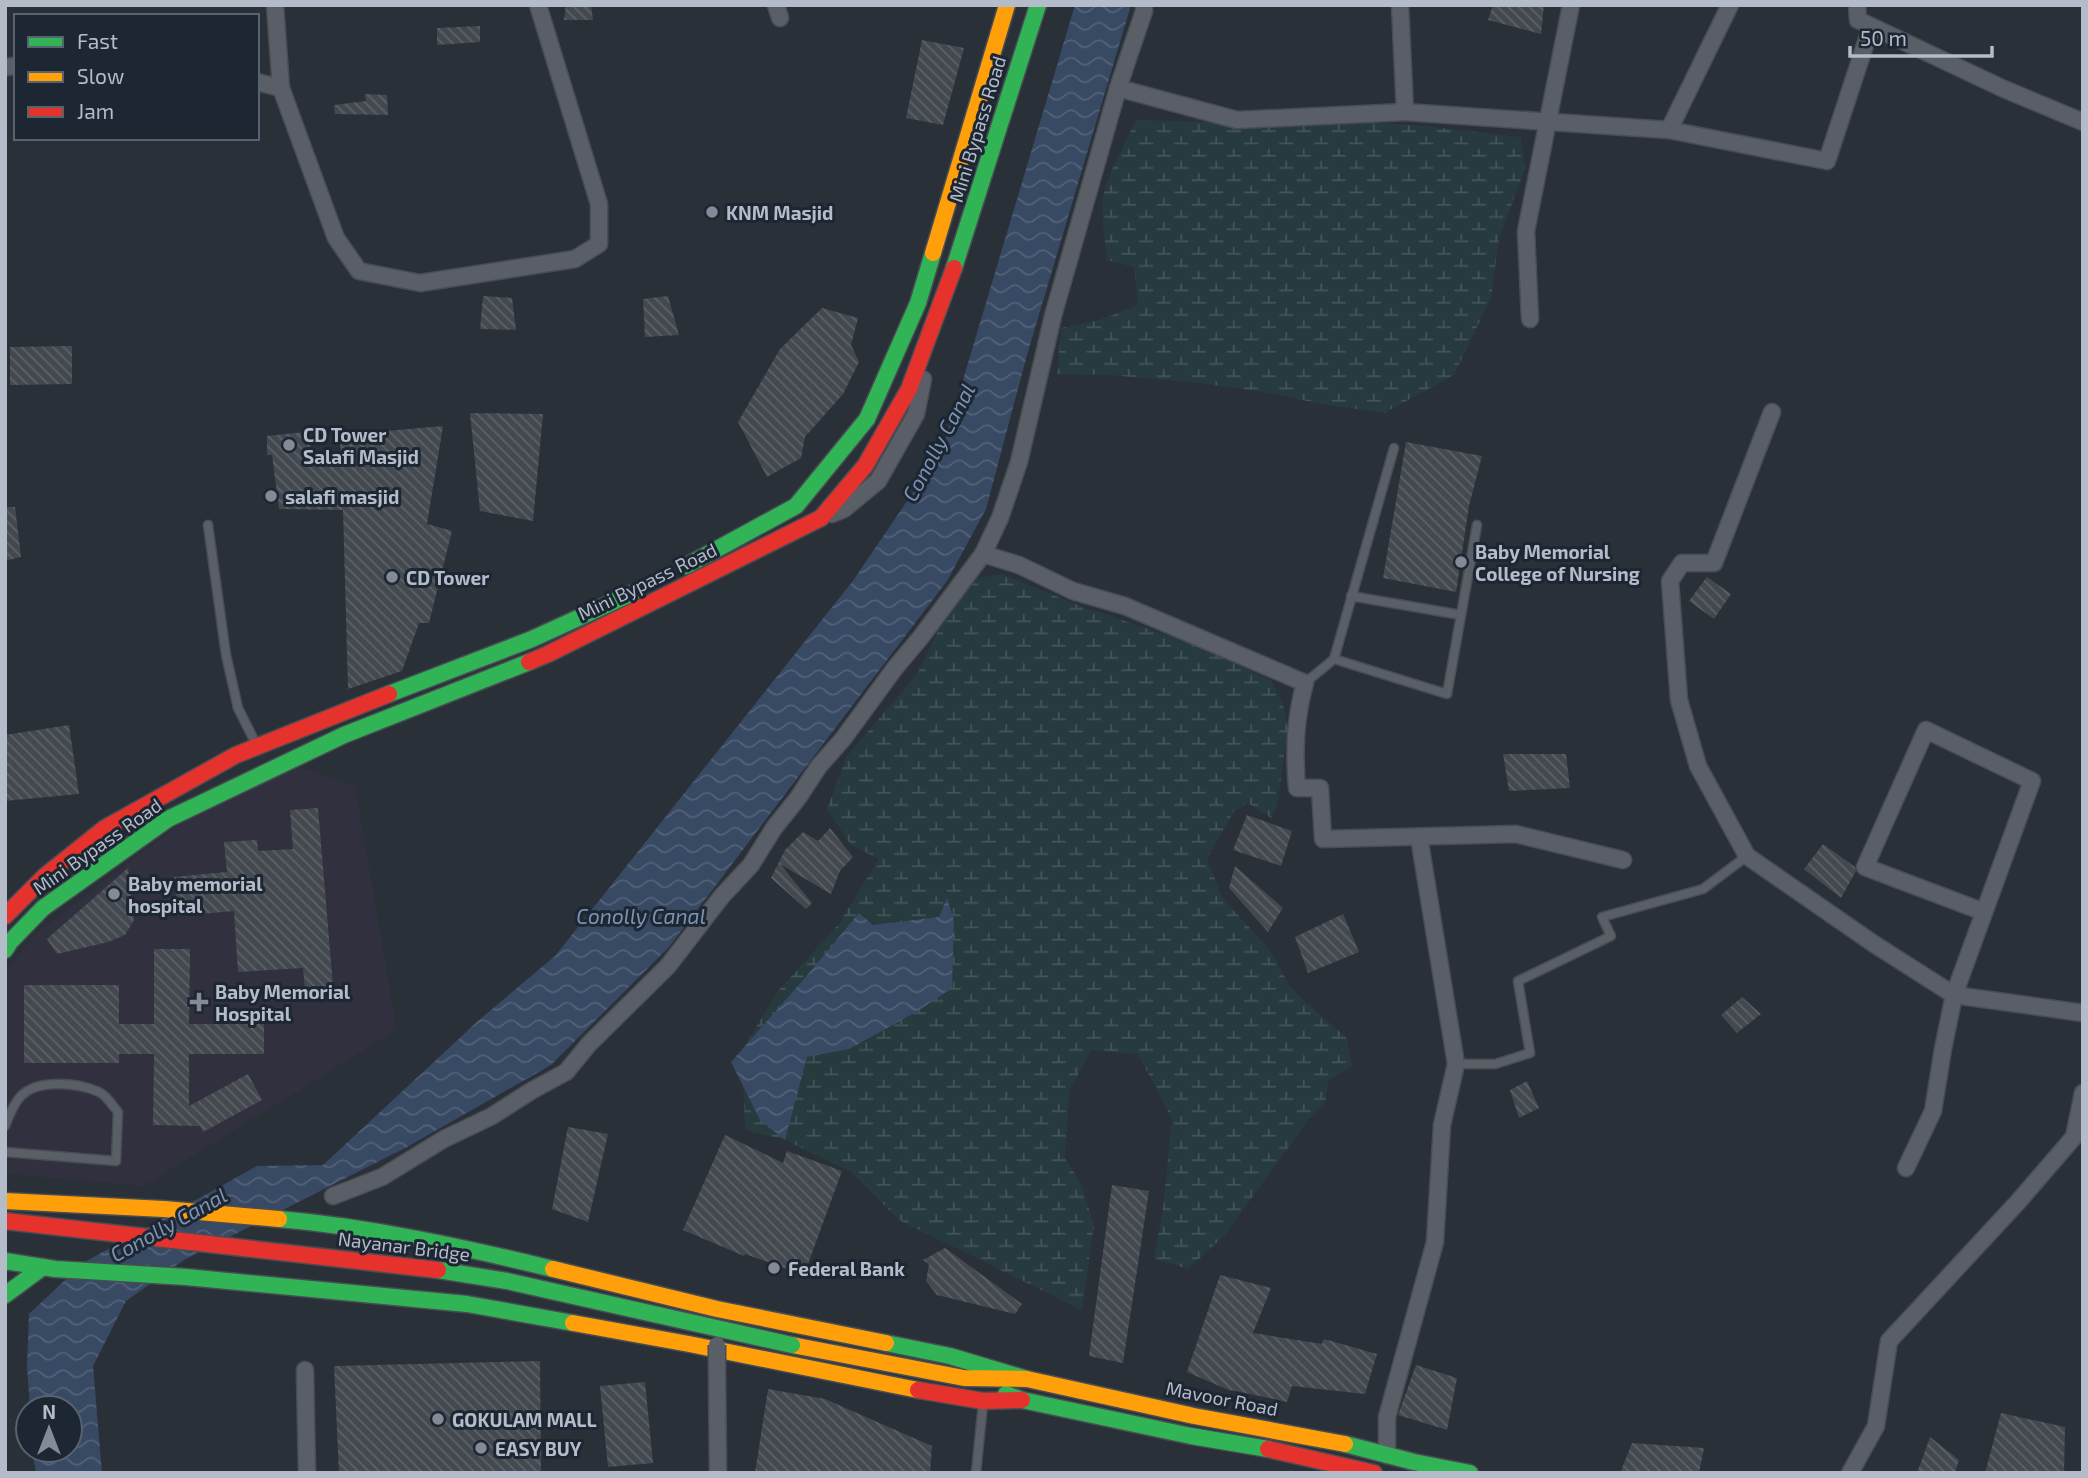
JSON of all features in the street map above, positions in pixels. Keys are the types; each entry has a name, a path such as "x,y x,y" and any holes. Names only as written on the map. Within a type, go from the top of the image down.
{"main road":[{"name":"Mini Bypass Road","path":"672,574 796,506 867,419 918,303 1007,5"},
{"name":"Mini Bypass Road","path":"5,950 43,908 168,819 344,735 548,654 821,518 865,466 909,389 963,244 1038,5"},
{"path":"726,544 736,561"},
{"name":"Mini Bypass Road","path":"5,916 45,876 105,828 231,758 532,639 649,585"},
{"path":"231,758 247,782"},
{"path":"5,1201 164,1209 311,1222 462,1247 717,1309 950,1356 1027,1379"},
{"name":"Nayanar Bridge","path":"5,1221 443,1271 506,1281 792,1345"},
{"path":"357,1293 388,1275 394,1263 390,1246 374,1232"},
{"path":"5,1261 49,1268 186,1277 467,1304 983,1401 1022,1400"},
{"path":"5,1295 49,1268"},
{"name":"Mavoor Road","path":"792,1345 964,1378 1022,1400 1191,1436 1281,1451 1372,1473"},
{"name":"Mavoor Road","path":"964,1378 1027,1379 1194,1416 1352,1445 1414,1462 1470,1473"}],"street":[{"path":"275,5 281,88 336,238 359,271 420,283 575,259 599,244 599,204 538,5"},
{"path":"333,1196 382,1177 444,1139 492,1116 566,1072 589,1044 668,965 722,896 751,865 774,828 820,766 983,554 1000,518 1019,461 1053,316 1144,5"},
{"path":"1400,5 1405,112"},
{"path":"1530,319 1526,232 1571,5"},
{"path":"1669,130 1730,5"},
{"path":"1857,5 1858,20 1871,27 2004,89 2083,122"},
{"path":"1118,88 1237,120 1405,112 1669,130 1827,161 1871,27"},
{"path":"259,82 281,88"},
{"path":"1772,412 1714,563 1682,563 1670,581 1679,700 1698,766 1747,856 1874,944 1954,995 2083,1013"},
{"path":"983,554 1019,565 1073,591 1125,606 1305,683 1297,712 1297,789 1320,788 1324,839 1516,834 1623,860"},
{"path":"1906,1168 1933,1111 1942,1049 1954,995 2032,781 1926,730 1865,867 1984,912"},
{"path":"1387,1455 1387,1417 1435,1242 1442,1125 1456,1064 1419,836"},
{"path":"1850,1473 1876,1426 1889,1342 2074,1137 2083,1093"},
{"path":"717,1341 718,1473"},
{"path":"305,1370 307,1473"}],"lane":[{"path":"1305,683 1334,659 1394,448"},
{"path":"208,525 226,655 238,708 257,746"},
{"path":"1334,659 1447,694 1477,525"},
{"path":"1352,596 1461,615"},
{"path":"1456,1064 1495,1064 1530,1052 1518,981 1611,936 1602,917 1703,889 1747,856"},
{"path":"5,1126 22,1095 38,1086 66,1084 102,1093 118,1112 116,1161 5,1152"},
{"path":"976,1473 983,1401"}],"shaded area":[{"name":"Baby Memorial Hospital","path":"299,767 355,785 397,1030 144,1186 5,1174 5,974 35,934 185,820"}],"green space":[{"path":"1135,120 1242,123 1348,121 1521,137 1525,168 1499,239 1491,298 1454,375 1384,413 1191,382 1110,375 1057,374 1061,328 1099,320 1138,305 1134,267 1107,260 1102,211 1109,178"},
{"path":"1002,574 1083,607 1191,643 1271,680 1282,701 1288,726 1277,807 1271,818 1248,803 1234,811 1207,859 1223,899 1263,942 1289,985 1347,1038 1352,1066 1329,1080 1325,1103 1309,1119 1224,1236 1188,1269 1154,1259 1163,1209 1172,1119 1138,1054 1091,1050 1070,1090 1065,1157 1082,1186 1094,1225 1082,1310 899,1220 850,1171 785,1140 745,1130 742,1050 778,991 838,925 879,859 851,845 827,809 847,756 917,674 939,629 974,579"}],"water":[{"name":"Conolly Canal","path":"1075,5 1131,5 1027,355 986,509 947,581 669,947 551,1065 407,1147 184,1260 126,1301 93,1366 102,1473 36,1473 34,1464 84,1464 84,1394 29,1394 29,1314 83,1263 257,1166 323,1165 479,1020 555,956 852,582 942,450"},
{"path":"947,898 954,921 952,988 916,1012 849,1049 807,1057 785,1140 760,1120 731,1062 859,913 873,925 939,917"}],"building":[{"path":"566,5 591,5 593,20 564,20"},
{"path":"1493,5 1544,5 1541,34 1488,20"},
{"path":"480,26 480,42 437,45 437,28"},
{"path":"922,40 964,48 943,125 906,118"},
{"path":"365,94 387,95 388,115 335,114 334,105 366,101"},
{"path":"483,296 512,298 516,330 480,329"},
{"path":"668,296 679,335 645,337 643,299"},
{"path":"822,308 858,318 851,345 859,362 843,394 805,437 801,458 767,477 738,422 780,349"},
{"path":"72,346 72,384 10,385 10,347"},
{"path":"470,413 543,414 533,521 480,511"},
{"name":"CD Tower","path":"443,426 427,524 452,531 429,623 419,623 402,671 348,689 343,510 279,509 272,455 267,455 267,436 305,432 316,462 341,463 340,435"},
{"path":"1406,442 1482,456 1469,506 1456,592 1383,578"},
{"path":"5,507 15,507 21,557 5,561"},
{"path":"1707,577 1731,594 1714,619 1689,601"},
{"path":"69,725 79,794 5,801 5,735"},
{"path":"1503,754 1566,754 1570,788 1509,791"},
{"path":"318,808 334,998 306,1000 303,968 238,972 234,911 178,916 174,877 227,872 224,842 257,840 258,851 293,849 290,810"},
{"path":"1247,815 1292,831 1281,866 1233,850"},
{"path":"830,828 853,857 840,871 831,894 780,864 812,903 806,909 771,878 785,850 803,832 818,841"},
{"path":"1823,844 1855,867 1856,871 1841,898 1804,869"},
{"path":"1235,866 1283,908 1268,932 1229,888"},
{"name":"Baby memorial hospital","path":"128,868 134,920 125,935 108,942 57,954 47,939"},
{"path":"1343,914 1359,952 1308,973 1295,937"},
{"path":"154,949 190,949 189,1024 264,1024 264,1054 189,1054 189,1106 248,1074 262,1100 203,1132 200,1126 153,1125 154,1054 119,1054 119,1063 24,1063 24,985 119,985 119,1024 154,1024"},
{"path":"1742,997 1761,1014 1737,1033 1721,1015"},
{"path":"1527,1081 1539,1108 1519,1118 1510,1090"},
{"path":"568,1127 608,1134 588,1222 552,1209"},
{"path":"725,1135 783,1163 787,1151 842,1171 804,1275 745,1254 744,1256 683,1230"},
{"path":"1112,1185 1149,1191 1123,1363 1089,1356"},
{"path":"945,1248 1022,1304 1015,1314 937,1295 926,1281 929,1264 923,1260"},
{"path":"1220,1275 1271,1288 1253,1333 1322,1344 1324,1339 1377,1354 1365,1394 1292,1386 1287,1402 1231,1391 1187,1372"},
{"name":"GOKULAM MALL","path":"540,1361 541,1473 339,1473 334,1366"},
{"path":"1416,1365 1457,1378 1447,1430 1398,1415"},
{"path":"645,1382 653,1463 608,1467 600,1386"},
{"path":"768,1389 825,1399 932,1446 930,1473 755,1473"},
{"path":"2001,1413 2065,1427 2064,1473 1985,1473"},
{"path":"1930,1437 1959,1460 1955,1473 1917,1473"},
{"path":"1632,1443 1704,1448 1699,1473 1620,1473"}],"traffic: fast":[{"path":"954,268 1038,5"},
{"path":"686,566 796,506 867,419 918,303 933,253"},
{"path":"389,694 532,639 633,593"},
{"path":"5,950 43,908 168,819 344,735 529,662"},
{"path":"279,1219 417,1239 553,1269"},
{"path":"5,1261 55,1269 186,1277 467,1304 573,1323"},
{"path":"5,1295 43,1267"},
{"path":"438,1270 507,1281 792,1345"},
{"path":"886,1343 950,1356 1027,1379"},
{"path":"1006,1394 1022,1400 1191,1436 1268,1449"},
{"path":"1345,1444 1470,1473"}],"traffic: slow":[{"path":"933,253 1007,5"},
{"path":"5,1201 164,1209 279,1219"},
{"path":"553,1269 717,1309 886,1343"},
{"path":"573,1323 918,1390"},
{"path":"792,1345 964,1378 1027,1379 1194,1416 1345,1444"}],"traffic: jam":[{"path":"529,662 821,518 865,466 909,389 954,268"},
{"path":"5,916 45,876 105,828 236,755 389,694"},
{"path":"5,1221 438,1270"},
{"path":"918,1390 983,1401 1022,1400"},
{"path":"1268,1449 1374,1473"}],"place":[{"name":"KNM Masjid","path":"712,212"},
{"name":"CD Tower Salafi Masjid","path":"289,445"},
{"name":"salafi masjid","path":"271,496"},
{"name":"Baby Memorial College of Nursing","path":"1461,562"},
{"name":"CD Tower","path":"392,577"},
{"name":"Baby memorial hospital","path":"114,894"},
{"name":"Baby Memorial Hospital","path":"199,1002"},
{"name":"Federal Bank","path":"774,1268"},
{"name":"GOKULAM MALL","path":"438,1419"},
{"name":"EASY BUY","path":"481,1448"}]}
